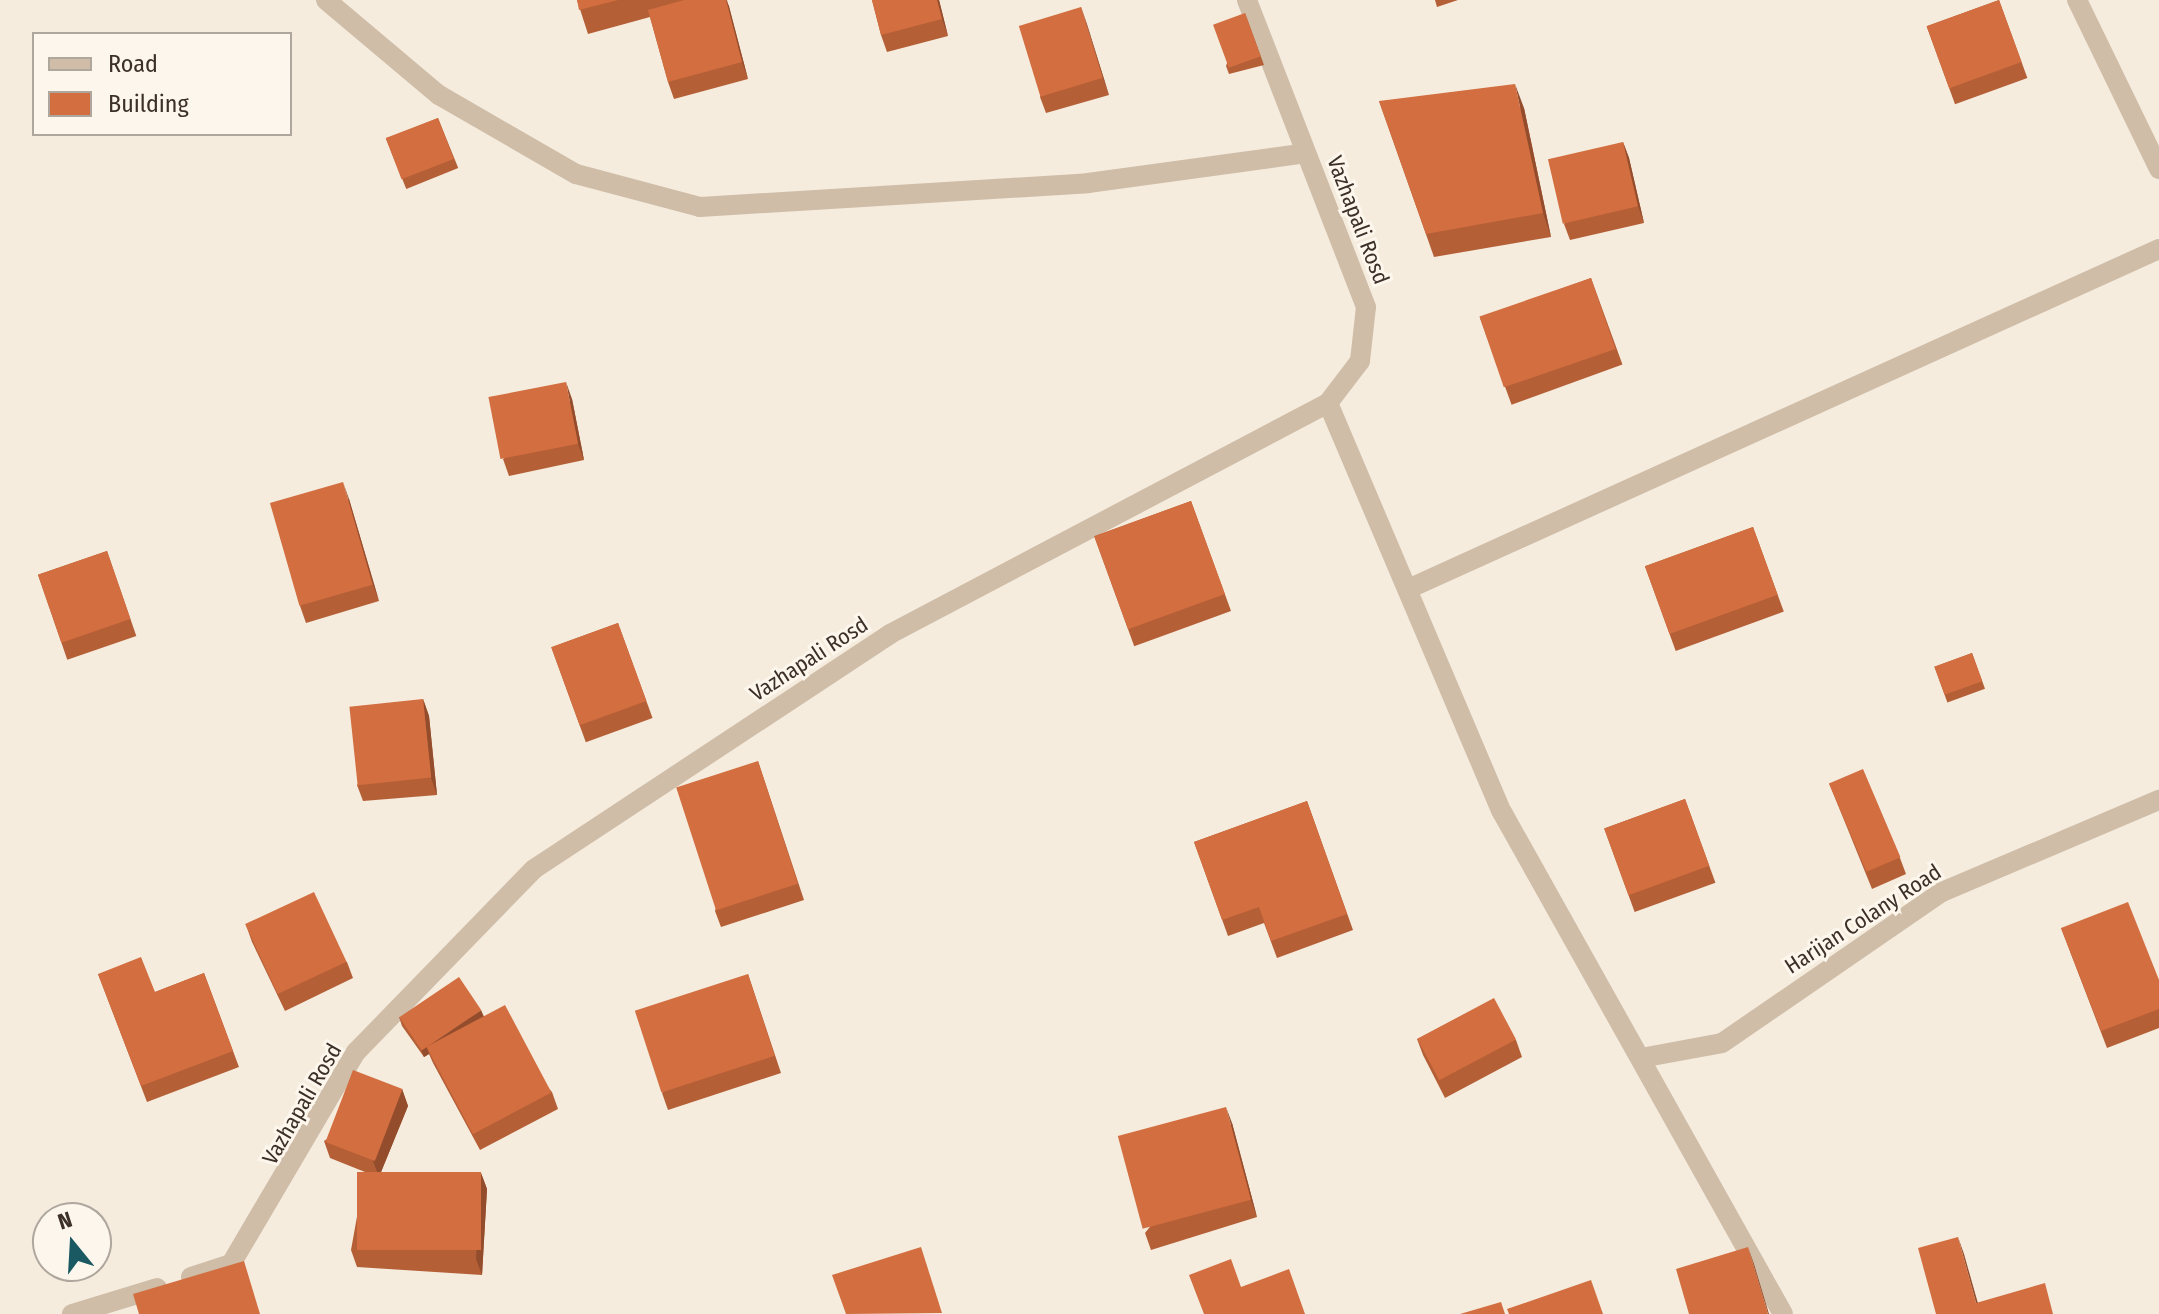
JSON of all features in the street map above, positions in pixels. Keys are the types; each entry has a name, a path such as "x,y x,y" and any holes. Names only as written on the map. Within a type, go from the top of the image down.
{"street":[{"path":"326,0 439,95 576,174 700,207 1088,183 1306,153"},
{"name":"Vazhapali Rosd","path":"72,1314 231,1264 356,1052 534,869 890,634 1328,403 1360,361 1366,307 1247,0"},
{"path":"2077,0 2159,169"},
{"path":"1408,589 2159,249"},
{"path":"1328,403 1502,812 1783,1314"},
{"name":"Harijan Colany Road","path":"1641,1058 1722,1043 1942,892 2159,800"}],"building":[{"path":"577,0 618,0 579,10"},
{"path":"684,0 726,0 742,62 668,82 648,10"},
{"path":"872,0 937,0 942,19 881,35"},
{"path":"1999,0 2022,62 1949,88 1927,26"},
{"path":"1081,7 1103,78 1040,97 1019,26"},
{"path":"1245,13 1261,56 1229,68 1213,25"},
{"path":"1515,84 1543,213 1426,234 1379,101"},
{"path":"438,118 454,159 401,179 386,138"},
{"path":"1623,142 1638,206 1563,224 1548,159"},
{"path":"1591,278 1615,349 1504,387 1479,316"},
{"path":"566,382 578,444 500,459 488,397"},
{"path":"343,482 372,585 299,606 270,503"},
{"path":"1191,501 1225,594 1128,629 1094,536"},
{"path":"1753,527 1778,595 1670,634 1645,566"},
{"path":"107,551 130,619 61,643 38,575"},
{"path":"618,623 646,701 580,725 551,647"},
{"path":"1972,653 1982,681 1945,695 1934,667"},
{"path":"423,699 431,778 358,785 349,707"},
{"path":"758,761 798,884 716,910 676,788"},
{"path":"1863,769 1901,857 1866,872 1829,783"},
{"path":"1685,799 1709,866 1628,895 1604,828"},
{"path":"1307,801 1347,914 1271,941 1259,907 1222,920 1194,842"},
{"path":"314,892 347,962 278,994 245,924"},
{"path":"2128,902 2159,980 2159,1009 2101,1031 2061,928"},
{"path":"141,957 155,992 204,973 233,1051 141,1086 98,974"},
{"path":"748,974 775,1056 661,1093 635,1011"},
{"path":"459,977 481,1010 422,1050 399,1017"},
{"path":"1494,998 1516,1039 1439,1080 1417,1039"},
{"path":"505,1005 551,1092 473,1134 426,1047"},
{"path":"353,1070 402,1089 375,1161 325,1142"},
{"path":"1226,1107 1251,1200 1143,1229 1118,1136"},
{"path":"357,1172 481,1172 481,1250 357,1250"},
{"path":"1958,1237 1976,1303 2045,1283 2053,1314 1936,1314 1918,1248"},
{"path":"921,1247 942,1313 846,1314 832,1275"},
{"path":"1748,1247 1768,1314 1689,1314 1676,1269"},
{"path":"1231,1259 1241,1287 1289,1269 1305,1314 1204,1314 1189,1275"},
{"path":"244,1261 260,1314 139,1314 133,1294"},
{"path":"1591,1280 1603,1314 1509,1314 1507,1309"},
{"path":"1501,1302 1505,1314 1460,1314"}]}
